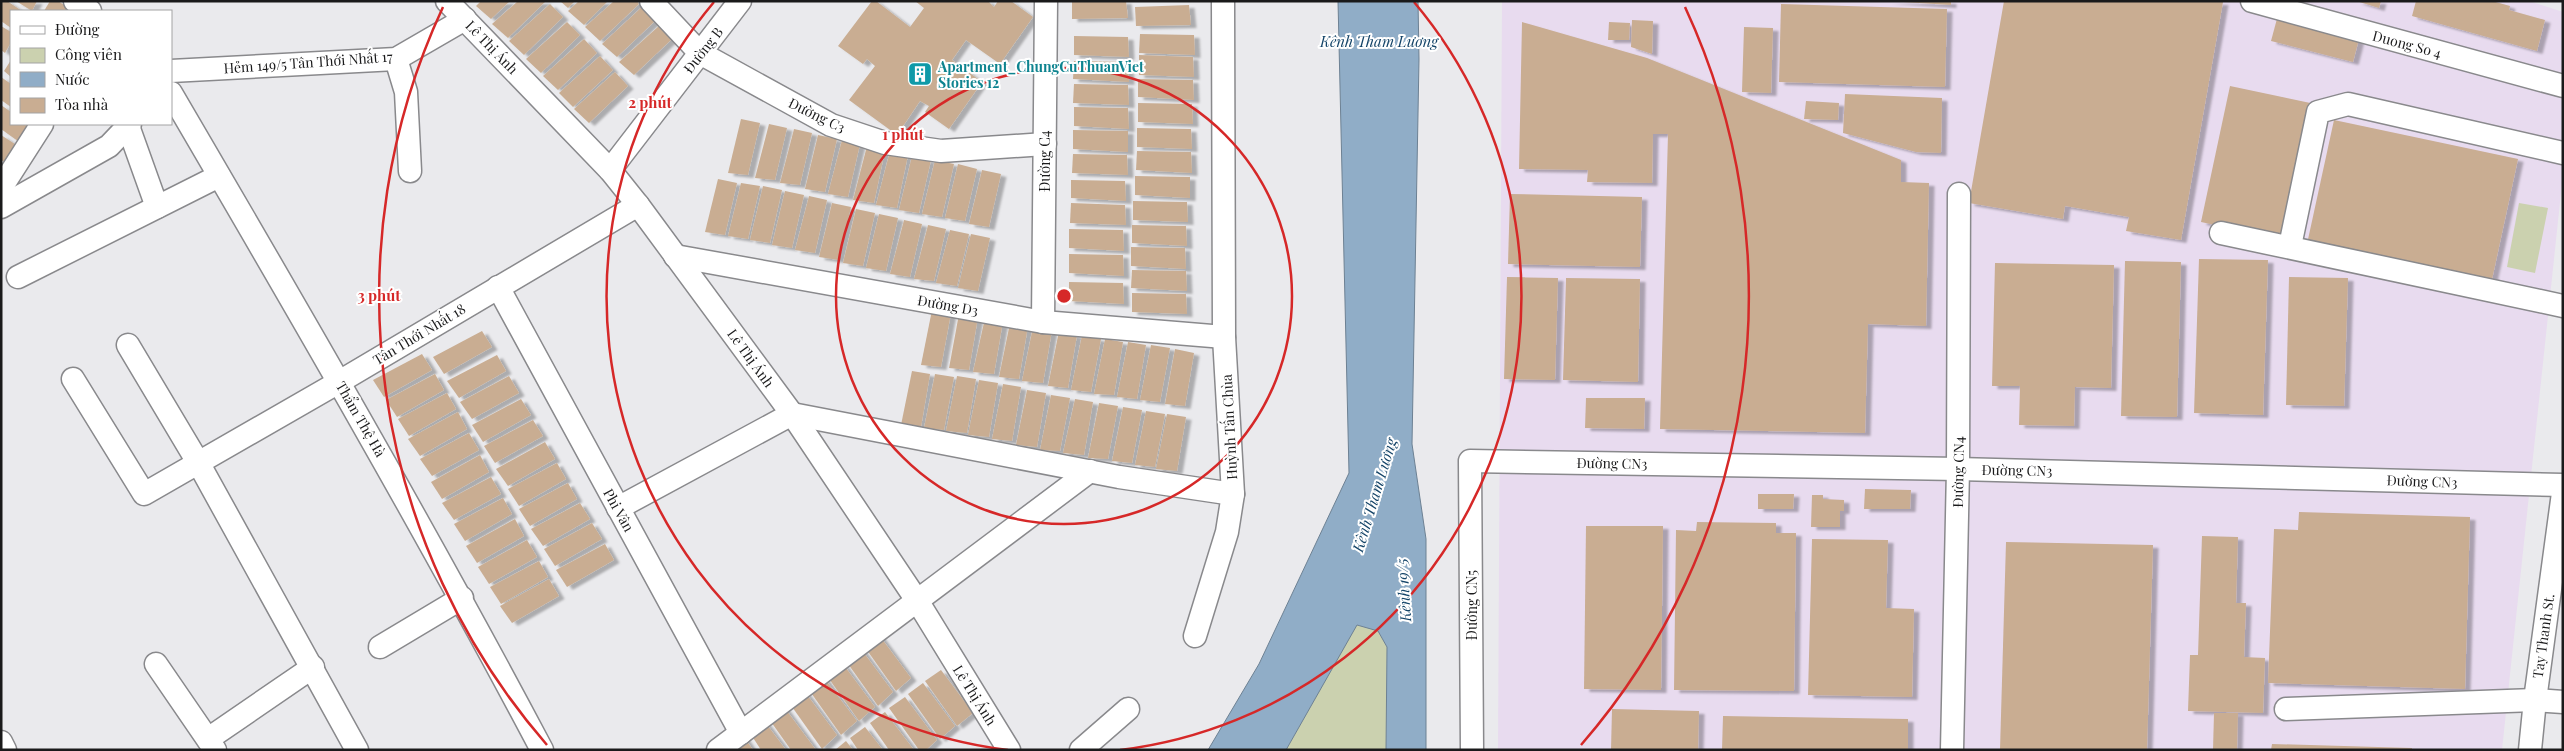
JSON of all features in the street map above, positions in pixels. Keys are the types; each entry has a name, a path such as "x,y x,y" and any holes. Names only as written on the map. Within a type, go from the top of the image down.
{"street":[{"path":"75,1 88,10"},
{"name":"Lê Thị Ánh","path":"448,1 610,170 638,205 792,414 918,602 1009,750"},
{"name":"Đường C3","path":"651,1 700,53 831,125 884,143 941,151 1045,144"},
{"name":"Đường B","path":"610,170 740,1"},
{"name":"Đường C4","path":"1043,322 1046,1"},
{"name":"Huỳnh Tấn Chùa","path":"792,414 1090,471 1233,494 1224,337 1223,1"},
{"name":"Duong So 4","path":"2252,2 2563,86"},
{"name":"Hẻm 149/5 Tân Thới Nhất 17","path":"172,71 396,59 465,19"},
{"path":"396,59 406,92 410,171"},
{"name":"Thẩm Thệ Hà","path":"172,95 462,598 542,750"},
{"path":"2290,246 2318,112 2348,104 2563,152"},
{"path":"1,188 41,125"},
{"path":"1,207 109,146 129,125 157,207"},
{"path":"18,277 219,176"},
{"name":"Đường CN4","path":"1952,750 1958,469 1959,194"},
{"name":"Tân Thới Nhất 18","path":"73,379 144,494 199,464 638,205"},
{"path":"2221,233 2290,246 2563,306"},
{"name":"Đường D3","path":"675,256 1043,322 1224,337"},
{"name":"Phi Vân","path":"498,287 741,733"},
{"path":"128,345 199,464 313,667 357,750"},
{"path":"618,508 792,414"},
{"name":"Đường CN3","path":"1470,460 1958,469 2563,485"},
{"name":"Đường CN5","path":"1470,460 1472,750"},
{"path":"718,750 918,602 1090,471"},
{"name":"Tay Thanh St.","path":"2530,750 2534,700 2563,493"},
{"path":"1195,636 1228,532 1233,494"},
{"path":"380,647 462,598"},
{"path":"156,664 212,745 313,667"},
{"path":"2286,709 2534,700 2563,702"},
{"path":"1081,750 1128,709"},
{"path":"1,742 5,750"}],"shaded area":[{"path":"1502,1 2529,1 2563,12 2563,174 2502,750 1498,750"}],"green space":[{"path":"2519,203 2548,208 2535,273 2507,267"},
{"path":"1356,625 1378,630 1387,647 1386,750 1286,750"}],"water":[{"name":"Kênh Tham Lương","path":"1338,1 1418,1 1419,59 1412,444 1426,539 1426,750 1386,750 1387,647 1378,631 1357,625 1286,750 1208,750 1259,664 1349,473"}],"building":[{"path":"1,1 7,1 20,10 10,10 10,27 1,21"},
{"path":"16,1 37,1 32,10"},
{"path":"50,1 58,1 72,10 45,10"},
{"path":"481,1 510,1 491,19 476,6"},
{"path":"518,1 546,1 508,38 492,24"},
{"path":"560,1 575,1 568,8"},
{"path":"579,1 608,1 584,25 568,11"},
{"path":"614,1 637,1 639,4 600,41 585,27"},
{"name":"Apartment_ChungCuThuanViet Stories 12","path":"872,1 876,1 910,27 924,8 915,1 988,1 994,7 998,1 1011,1 1033,17 1000,64 966,40 952,60 982,82 949,129 925,112 929,106 920,101 897,135 849,100 875,66 867,59 863,64 838,46"},
{"path":"1072,1 1126,1 1128,18 1072,19"},
{"path":"1887,1 1951,1 1951,5"},
{"path":"2004,1 2223,2 2181,240 2126,231 2129,217 2065,206 2063,219 1969,203"},
{"path":"2356,1 2381,1 2379,8"},
{"path":"2416,1 2492,1 2510,6 2509,10 2545,20 2537,51 2412,16"},
{"path":"550,4 563,17 524,55 509,41"},
{"path":"1781,4 1947,9 1945,87 1779,82"},
{"path":"1189,5 1191,25 1136,26 1135,7"},
{"path":"643,6 656,20 617,57 602,44"},
{"path":"2278,15 2360,35 2353,62 2271,41"},
{"path":"1632,20 1653,21 1652,54 1631,47"},
{"path":"567,22 580,35 541,73 526,59"},
{"path":"1522,22 1647,58 1901,160 1901,182 1929,183 1926,326 1868,324 1865,433 1660,429 1668,134 1653,134 1652,183 1587,182 1588,170 1519,169"},
{"path":"1609,22 1630,23 1629,40 1608,40"},
{"path":"660,25 673,38 634,75 619,62"},
{"path":"1,26 10,31 10,44 5,53 1,50"},
{"path":"1744,27 1773,28 1771,93 1742,92"},
{"path":"1140,34 1194,35 1195,55 1139,53"},
{"path":"1074,36 1128,37 1129,57 1074,55"},
{"path":"584,39 597,53 558,90 543,76"},
{"path":"1139,55 1193,57 1194,77 1139,75"},
{"path":"600,56 613,70 573,107 559,93"},
{"path":"1074,61 1128,62 1129,82 1073,79"},
{"path":"10,62 10,76 4,71"},
{"path":"615,72 628,86 589,123 574,109"},
{"path":"1,77 10,83 10,106 1,100"},
{"path":"1138,79 1193,80 1194,100 1138,97"},
{"path":"1074,84 1128,85 1129,105 1073,103"},
{"path":"2230,86 2315,104 2286,240 2201,222"},
{"path":"1845,94 1942,98 1941,153 1916,152 1843,133"},
{"path":"1806,101 1839,103 1838,120 1804,119"},
{"path":"1138,103 1192,104 1193,124 1138,122"},
{"path":"1,105 10,111 10,125 29,125 22,144 1,129"},
{"path":"1074,107 1128,108 1129,129 1074,126"},
{"path":"741,119 760,123 748,175 728,173"},
{"path":"2334,120 2518,159 2491,284 2307,244"},
{"path":"769,124 787,128 775,180 755,178"},
{"path":"1137,128 1191,129 1192,149 1137,147"},
{"path":"794,129 812,133 800,185 780,183"},
{"path":"1073,130 1128,131 1128,152 1073,149"},
{"path":"1,135 18,146 8,164 1,160"},
{"path":"818,135 837,139 825,192 805,189"},
{"path":"842,140 860,144 848,197 828,194"},
{"path":"867,146 885,150 874,203 853,200"},
{"path":"890,151 908,155 897,208 876,205"},
{"path":"1137,151 1191,152 1192,173 1136,170"},
{"path":"1073,154 1127,155 1128,175 1072,173"},
{"path":"912,156 931,160 919,213 899,210"},
{"path":"935,160 954,164 942,217 922,214"},
{"path":"958,164 977,169 965,221 945,218"},
{"path":"982,170 1001,174 989,227 969,224"},
{"path":"1135,176 1190,177 1190,198 1135,195"},
{"path":"718,179 737,183 725,235 705,232"},
{"path":"1071,180 1125,181 1126,201 1071,198"},
{"path":"741,183 760,186 748,239 728,236"},
{"path":"763,186 782,190 770,243 750,240"},
{"path":"785,191 804,195 792,248 772,245"},
{"path":"1510,194 1642,197 1640,267 1508,264"},
{"path":"809,196 827,200 815,253 795,250"},
{"path":"1133,201 1187,202 1188,222 1133,220"},
{"path":"832,203 851,207 839,260 819,257"},
{"path":"1071,203 1125,205 1126,225 1070,223"},
{"path":"856,209 875,213 863,266 843,263"},
{"path":"879,214 898,218 886,271 866,268"},
{"path":"904,220 922,224 910,277 890,274"},
{"path":"928,225 946,229 934,281 914,279"},
{"path":"1132,225 1186,226 1187,246 1132,243"},
{"path":"1069,229 1123,230 1124,251 1069,248"},
{"path":"950,230 969,234 957,286 936,283"},
{"path":"971,234 990,238 978,291 958,288"},
{"path":"1131,247 1185,248 1186,269 1131,266"},
{"path":"1069,254 1123,255 1124,276 1069,273"},
{"path":"2199,259 2268,260 2263,415 2194,413"},
{"path":"2125,261 2181,262 2177,417 2121,416"},
{"path":"1995,263 2114,265 2111,388 2075,387 2074,426 2019,425 2020,386 1992,386"},
{"path":"1132,270 1186,271 1187,291 1131,288"},
{"path":"1507,277 1558,278 1555,380 1504,379"},
{"path":"2289,277 2348,278 2344,406 2286,405"},
{"path":"1566,278 1640,279 1638,382 1563,380"},
{"path":"1069,282 1123,283 1124,304 1069,301"},
{"path":"1132,293 1186,294 1187,314 1132,312"},
{"path":"932,310 951,313 941,367 921,365"},
{"path":"959,314 978,317 969,370 949,368"},
{"path":"985,318 1003,321 994,374 973,372"},
{"path":"1010,323 1028,326 1019,379 999,377"},
{"path":"1033,327 1052,330 1043,383 1022,381"},
{"path":"482,331 492,347 444,374 433,357"},
{"path":"1059,331 1077,335 1068,388 1048,386"},
{"path":"1082,335 1101,339 1091,392 1071,390"},
{"path":"1105,339 1123,342 1114,395 1094,394"},
{"path":"1128,342 1146,345 1137,399 1117,397"},
{"path":"1151,345 1170,348 1160,402 1140,400"},
{"path":"1175,349 1194,353 1185,406 1165,404"},
{"path":"422,354 432,370 384,397 373,380"},
{"path":"497,355 506,371 459,398 447,381"},
{"path":"912,371 930,374 921,427 901,425"},
{"path":"435,374 444,390 397,417 386,400"},
{"path":"935,374 954,377 944,430 924,428"},
{"path":"509,376 519,393 472,419 460,402"},
{"path":"957,376 976,379 967,433 946,431"},
{"path":"979,380 998,383 989,437 968,435"},
{"path":"1003,384 1021,387 1012,441 992,439"},
{"path":"1027,390 1046,393 1037,447 1016,445"},
{"path":"447,393 456,409 409,436 398,419"},
{"path":"1051,395 1070,398 1060,451 1040,450"},
{"path":"1586,398 1645,398 1644,429 1585,428"},
{"path":"521,399 531,415 483,442 472,425"},
{"path":"1075,399 1093,402 1084,455 1063,453"},
{"path":"1099,403 1118,406 1108,459 1088,458"},
{"path":"1123,407 1142,410 1132,463 1112,461"},
{"path":"1146,411 1165,414 1155,467 1135,465"},
{"path":"458,412 467,429 420,456 408,439"},
{"path":"1167,414 1186,417 1177,471 1156,469"},
{"path":"533,420 543,436 495,463 484,446"},
{"path":"469,433 479,450 432,476 420,459"},
{"path":"545,442 555,459 508,486 496,469"},
{"path":"480,455 489,472 442,499 431,482"},
{"path":"557,463 566,479 519,506 508,489"},
{"path":"491,477 501,494 454,520 442,503"},
{"path":"568,483 577,499 530,526 519,509"},
{"path":"1865,489 1911,490 1910,509 1864,509"},
{"path":"1758,494 1794,494 1793,509 1758,509"},
{"path":"1812,495 1823,495 1823,499 1844,500 1844,511 1840,511 1840,527 1811,527"},
{"path":"503,498 512,514 465,541 454,524"},
{"path":"580,503 590,519 543,546 531,529"},
{"path":"2299,512 2470,517 2465,689 2268,683 2274,529 2298,530"},
{"path":"515,519 524,536 477,563 466,546"},
{"path":"1697,522 1776,523 1776,533 1796,533 1794,691 1674,690 1676,530 1696,531"},
{"path":"592,523 602,539 555,566 544,549"},
{"path":"1586,526 1663,526 1661,690 1584,689"},
{"path":"2202,536 2238,537 2236,603 2246,603 2244,657 2265,658 2263,713 2188,711 2190,655 2198,655"},
{"path":"1812,539 1888,540 1886,608 1914,609 1912,697 1808,695"},
{"path":"527,540 537,557 489,584 478,567"},
{"path":"2006,542 2153,545 2147,750 2000,750"},
{"path":"605,544 614,560 567,587 556,570"},
{"path":"539,561 548,577 501,604 490,587"},
{"path":"549,579 559,596 512,623 500,606"},
{"path":"879,635 911,678 896,691 864,646"},
{"path":"861,649 893,692 878,706 846,661"},
{"path":"843,664 875,707 859,721 827,676"},
{"path":"941,670 973,713 957,726 925,681"},
{"path":"824,678 857,721 841,735 809,690"},
{"path":"923,683 955,726 940,739 908,694"},
{"path":"805,692 837,735 822,749 790,704"},
{"path":"905,697 937,740 926,750 919,750 889,708"},
{"path":"784,707 816,750 791,750 769,719"},
{"path":"1612,709 1699,711 1698,750 1611,750"},
{"path":"885,712 914,750 889,750 870,723"},
{"path":"2214,713 2238,713 2237,750 2213,750"},
{"path":"1723,716 1908,719 1908,750 1722,750"},
{"path":"765,722 786,750 761,750 750,733"},
{"path":"865,727 883,750 858,750 850,738"},
{"path":"744,737 753,750 730,750"},
{"path":"846,741 853,750 835,750"},
{"path":"2272,744 2412,748 2412,750 2271,750"}],"place":[{"name":"Apartment_ChungCuThuanViet Stories 12","path":"920,74"}],"water label":[{"name":"Kênh 19/5","path":"1403,590"}]}
